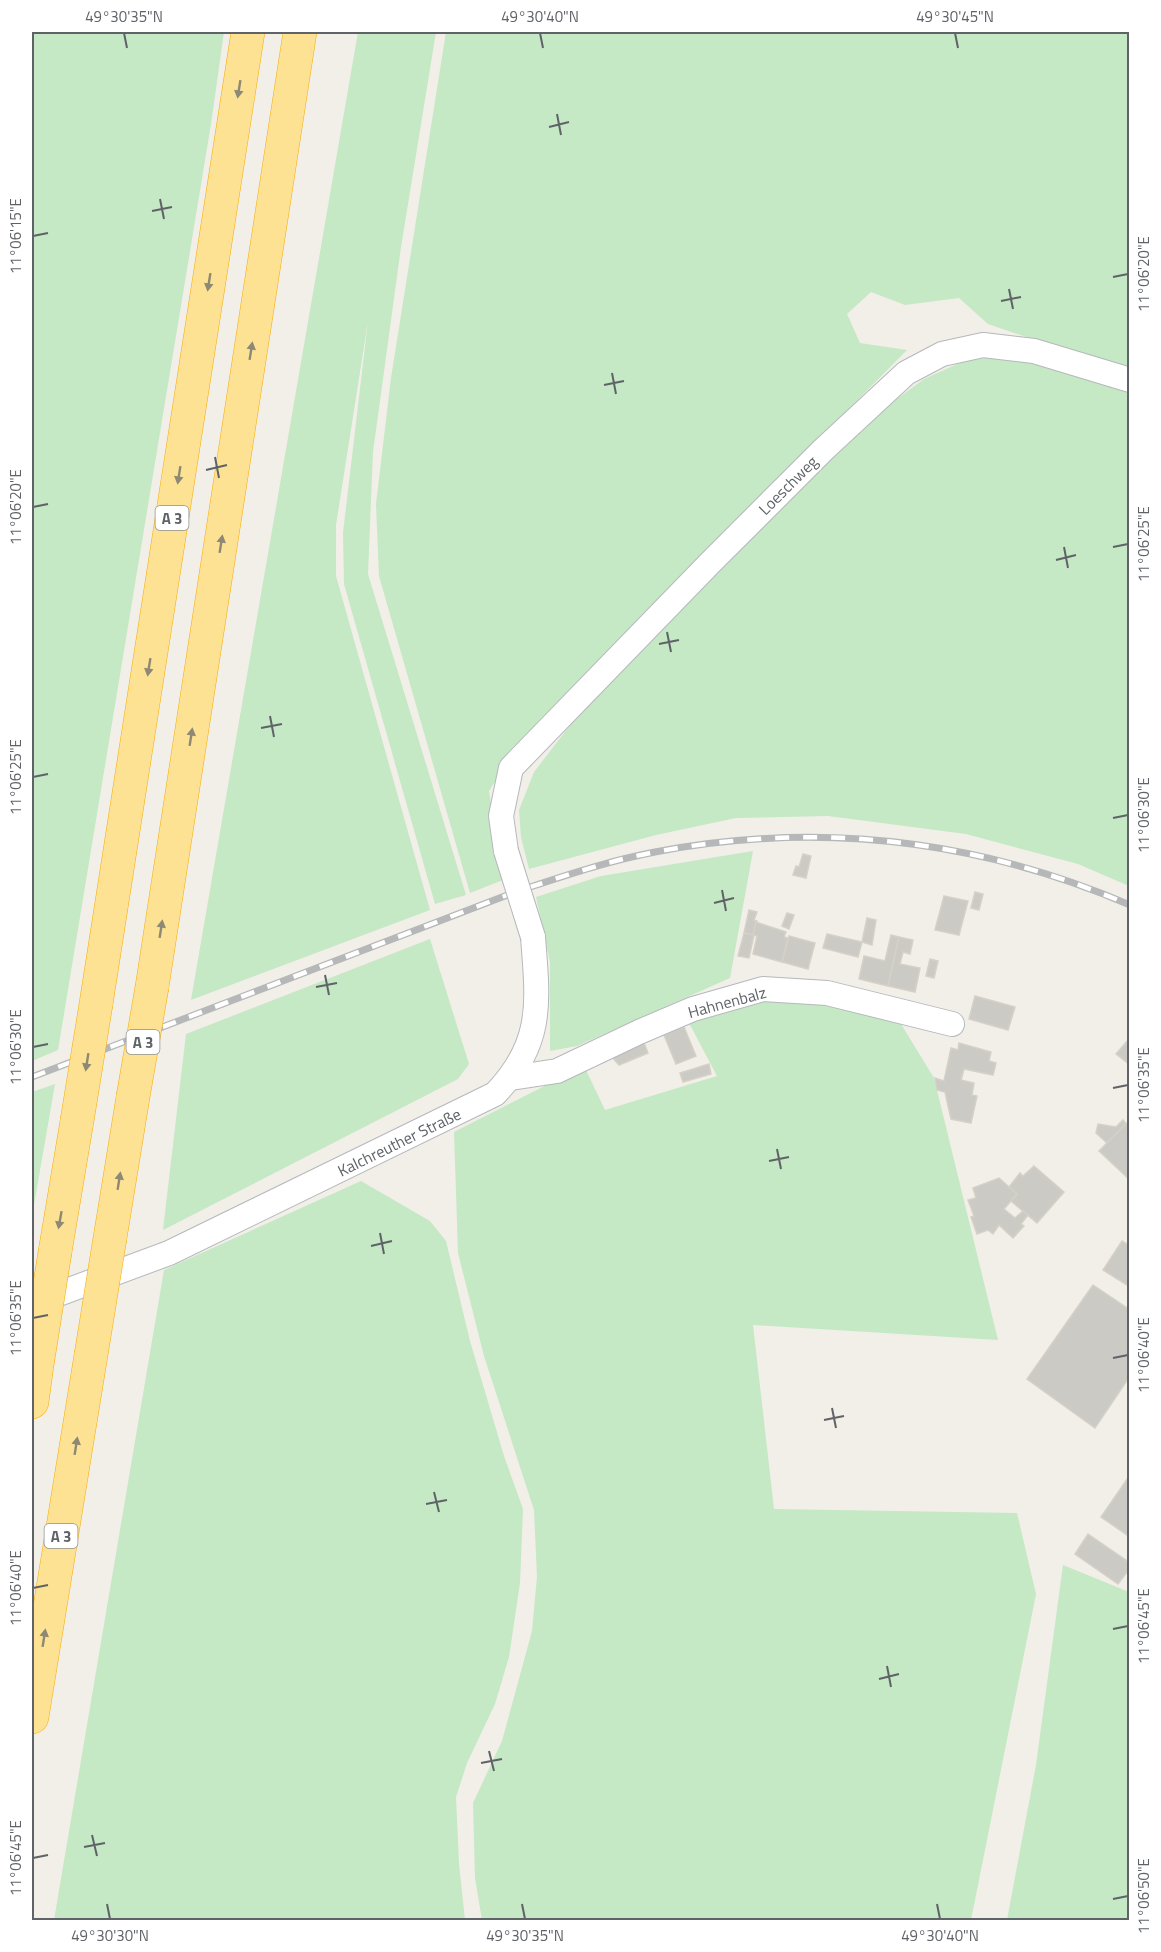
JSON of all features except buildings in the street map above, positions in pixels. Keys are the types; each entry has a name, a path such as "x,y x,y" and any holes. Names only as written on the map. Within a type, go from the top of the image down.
{"highway":[{"name":"A 3","path":"32,1402 248,32"},
{"name":"A 3","path":"32,1717 152,987 300,32"}],"street":[{"name":"Loeschweg","path":"501,816 511,768 823,450 906,373 942,354 983,345 1034,351 1130,380"},
{"name":"Kalchreuther Straße","path":"32,1304 169,1253 485,1100 495,1094 511,1078 529,1044 537,1010 533,937 507,851 501,816"},
{"name":"Hahnenbalz","path":"511,1078 557,1071 693,1009 763,988 827,993 952,1024"}],"green space":[{"path":"32,32 224,32 211,124 58,1050 32,1061"},
{"path":"358,32 436,32 401,247 373,452 368,574 466,895 435,904 344,584 343,533 368,321 336,525 336,576 430,910 191,1000"},
{"path":"446,32 1129,32 1129,369 988,324 959,298 905,305 871,292 847,314 860,343 907,350 521,740 489,791 503,880 470,893 379,576 376,504 391,378"},
{"path":"1002,356 1057,369 1129,393 1129,886 1078,864 966,834 828,816 736,818 656,835 529,869 521,837 519,810 534,772 571,724 697,590 871,418 924,379 964,361"},
{"path":"753,851 730,978 577,1046 550,1051 550,962 536,897 601,876"},
{"path":"430,939 469,1064 458,1079 163,1230 186,1034"},
{"path":"796,997 901,1024 934,1078 998,1340 753,1325 774,1509 1017,1513 1036,1594 971,1920 482,1920 475,1878 473,1803 502,1741 532,1631 537,1577 534,1510 484,1356 458,1253 454,1132 584,1066 605,1110 717,1076 688,1021 751,998"},
{"path":"55,1084 32,1216 32,1092"},
{"path":"361,1181 430,1221 446,1241 470,1341 504,1456 523,1509 520,1583 509,1657 495,1704 467,1763 456,1797 459,1864 465,1920 54,1920 164,1270"},
{"path":"1063,1565 1129,1592 1129,1920 1007,1920 1036,1765"}],"railway":[{"path":"32,1077 515,892 567,875 655,852 716,843 777,838 837,838 896,842 955,851 1014,865 1072,883 1130,905"}]}
